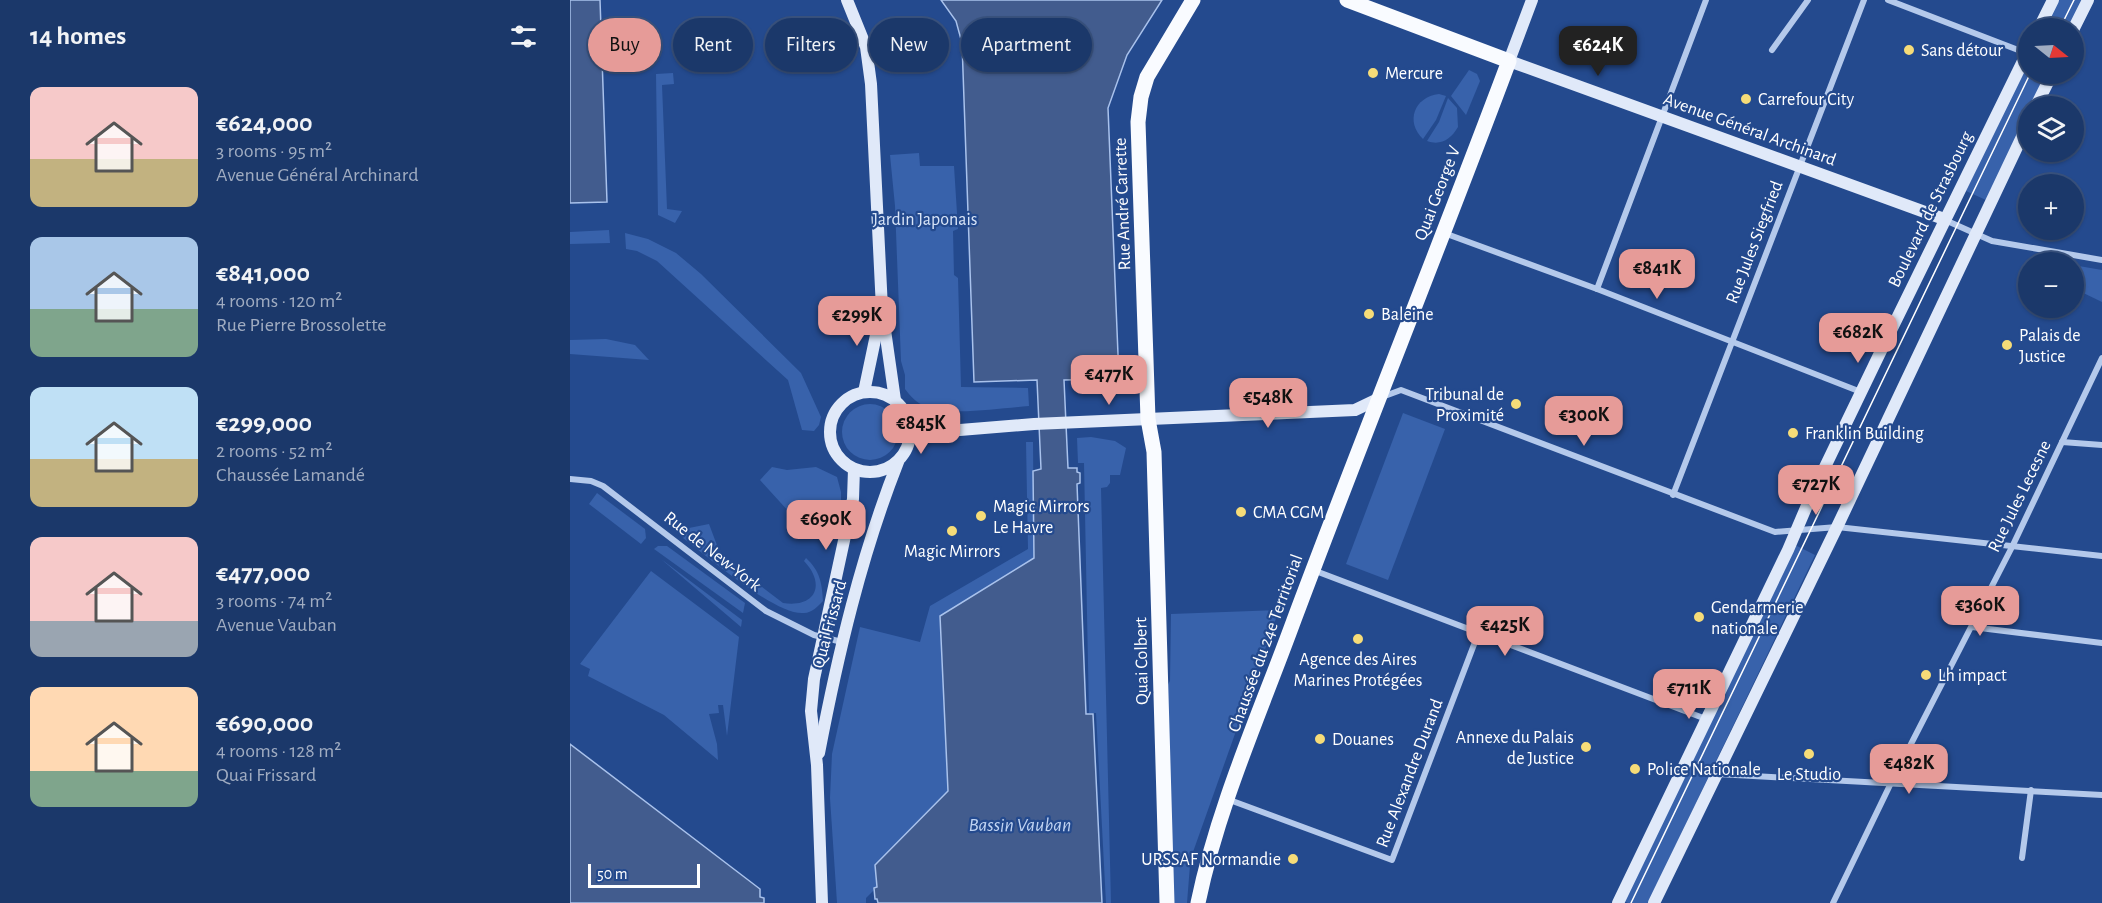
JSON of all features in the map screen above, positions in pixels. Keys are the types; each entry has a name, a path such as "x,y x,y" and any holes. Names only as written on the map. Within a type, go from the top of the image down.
{"main road":[{"name":"Rue André Carrette","path":"1148,419 1138,122 1141,97 1147,77 1193,0"},
{"path":"1347,0 1509,61"},
{"name":"Quai George V","path":"1378,399 1509,61"},
{"name":"Chaussée du 24e Territorial","path":"1198,903 1207,859 1227,800 1378,399"},
{"name":"Quai Colbert","path":"1148,419 1154,452 1167,903"}],"street":[{"path":"847,0 866,47 871,84 882,309 895,400"},
{"name":"Quai George V","path":"1509,61 1532,0"},
{"path":"1597,290 1706,0"},
{"path":"1772,50 1808,0"},
{"name":"Rue Jules Siegfried","path":"1673,495 1864,0"},
{"path":"1888,0 2018,48"},
{"path":"2044,18 2053,0"},
{"path":"2079,18 2088,0"},
{"name":"Avenue Général Archinard","path":"1509,61 1944,219"},
{"name":"Boulevard de Strasbourg","path":"1618,903 1944,219 2018,72"},
{"path":"1654,903 1837,527 2018,145"},
{"path":"1944,219 1992,241 2102,260"},
{"path":"1443,232 1861,392"},
{"path":"864,392 882,309"},
{"name":"Rue Jules Lecesne","path":"1833,903 2012,547 2102,358"},
{"path":"911,434 1034,424 1355,410 1401,390 1775,532 1837,527 2102,556"},
{"path":"864,392 874,392 895,400 907,415 911,434 907,449 898,462 888,469 865,473 854,470 833,450 830,427 834,415 841,404 851,396 864,392"},
{"path":"2062,442 2102,445"},
{"name":"Quai Frissard","path":"817,765 842,642 884,496 898,462"},
{"name":"Quai Frissard","path":"822,903 817,765 811,711 814,679 853,499 854,470"},
{"name":"Rue de New-York","path":"570,480 591,481 603,486 766,611 814,635 842,642"},
{"path":"1312,570 1706,719"},
{"path":"1972,627 2102,643"},
{"name":"Rue Alexandre Durand","path":"1227,800 1392,860 1478,634"},
{"path":"1716,774 2102,795"},
{"path":"2022,858 2031,790"}],"green space":[{"path":"2057,0 2082,0 2073,18 2049,18"},
{"path":"1469,70 1477,74 1480,81 1466,115 1451,96"},
{"path":"673,73 674,84 662,85 667,209 682,211 675,223 658,215 656,74"},
{"path":"2018,82 2018,84 2042,84 2036,96 2018,96 2018,134 1986,200 1966,191"},
{"path":"1439,94 1446,96 1436,120 1423,139 1414,125 1415,111 1423,100"},
{"path":"1448,98 1457,108 1458,127 1452,135 1441,142 1427,141 1439,122"},
{"name":"Jardin Japonais","path":"919,153 920,166 954,166 958,229 953,231 954,275 958,278 961,387 1028,388 1029,406 977,411 937,410 926,407 911,397 905,389 905,375 901,361 895,206 890,155"},
{"path":"609,230 610,243 570,244 570,232"},
{"path":"625,233 648,239 676,253 701,274 801,373 821,417 814,431 802,430 788,380 657,261 637,251 626,249"},
{"path":"2084,267 2102,270 2102,302 2084,293"},
{"path":"606,339 635,345 649,360 570,354 570,340"},
{"path":"865,404 875,404 890,412 896,421 898,432 896,443 890,452 875,460 865,460 854,455 847,448 842,437 842,427 847,416 854,409"},
{"path":"1403,413 1445,429 1388,580 1346,564"},
{"path":"1091,437 1115,441 1126,448 1120,475 1110,475 1110,483 1107,487 1101,488 1111,903 1106,903 1096,713 1089,713 1084,463 1078,463 1077,438"},
{"path":"1026,442 1033,442 1034,558 940,616 948,791 875,865 877,887 866,898 866,903 837,903 830,798 832,754 860,627 920,642 930,606 1028,549"},
{"path":"772,467 787,470 816,467 837,477 841,492 841,505 824,524 790,513 760,480"},
{"path":"597,493 645,529 646,538 641,544 589,504"},
{"path":"709,524 721,556 783,603 803,602 814,592 815,578 804,561 806,558 819,578 823,601 810,612 792,611 777,605 742,583 683,538 689,528"},
{"path":"1795,545 1815,555 1648,903 1628,903 1624,901"},
{"path":"658,546 667,546 745,603 743,613 654,549"},
{"path":"661,559 742,620 741,627"},
{"path":"651,571 739,637 727,736 723,705 718,705 719,713 709,714 717,744 718,760 664,715 588,676 590,669 580,664"},
{"path":"1279,610 1193,852 1187,903 1174,903 1166,688 1170,681 1171,614"}],"water":[{"path":"570,0 600,0 601,18 588,18 588,72 602,72 607,202 570,203"},
{"name":"Bassin Vauban","path":"941,0 1162,0 1127,55 1108,108 1119,379 1064,380 1068,468 1077,468 1077,472 1080,473 1080,483 1077,484 1086,714 1093,714 1102,903 878,903 875,899 874,888 877,887 875,865 948,791 940,616 1034,558 1033,471 1041,469 1037,380 974,382 963,72 1092,72 1092,18 961,18 961,39 956,21"},
{"path":"570,744 760,889 760,897 764,898 764,903 570,903"}],"tram line":[{"path":"2065,18 2074,0"},
{"path":"1631,903 2025,84"}],"place":[{"name":"Sans détour","path":"1909,50"},
{"name":"Mercure","path":"1373,73"},
{"name":"Carrefour City","path":"1746,99"},
{"name":"Baleine","path":"1369,314"},
{"name":"Palais de Justice","path":"2007,345"},
{"name":"Tribunal de Proximité","path":"1516,404"},
{"name":"Franklin Building","path":"1793,433"},
{"name":"CMA CGM","path":"1241,512"},
{"name":"Magic Mirrors Le Havre","path":"981,516"},
{"name":"Magic Mirrors","path":"952,531"},
{"name":"Gendarmerie nationale","path":"1699,617"},
{"name":"Agence des Aires Marines Protégées","path":"1358,639"},
{"name":"Lh impact","path":"1926,675"},
{"name":"Douanes","path":"1320,739"},
{"name":"Annexe du Palais de Justice","path":"1586,747"},
{"name":"Le Studio","path":"1809,754"},
{"name":"Police Nationale","path":"1635,769"},
{"name":"URSSAF Normandie","path":"1293,859"}]}
